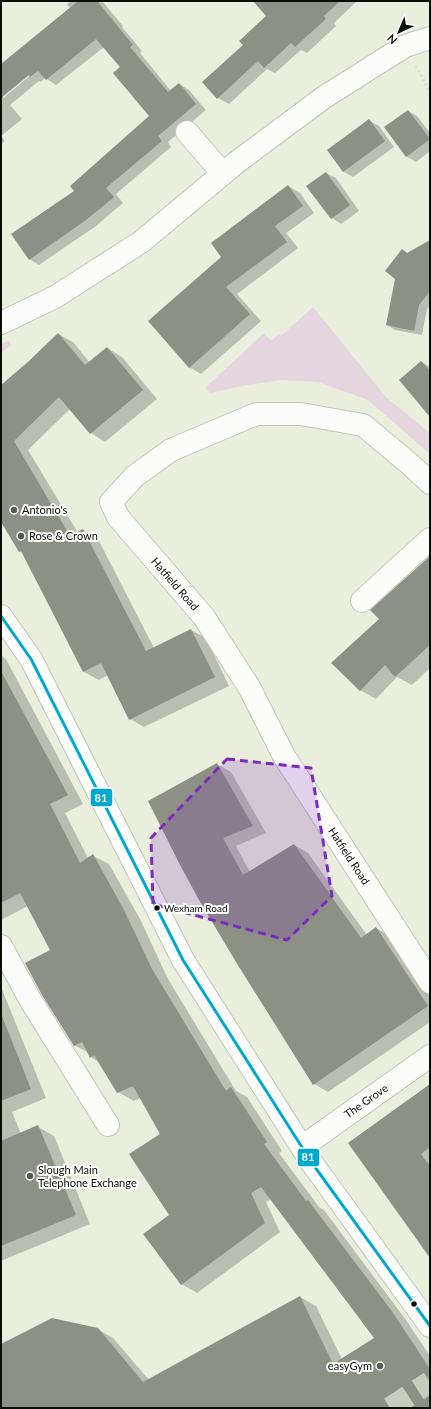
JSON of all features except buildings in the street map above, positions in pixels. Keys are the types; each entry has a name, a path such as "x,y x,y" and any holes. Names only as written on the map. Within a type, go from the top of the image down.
{"street":[{"path":"1,323 55,297 141,242 223,174 323,98 405,46 430,38"},
{"path":"187,132 223,174"},
{"path":"1,310 55,297"},
{"name":"Hatfield Road","path":"430,483 363,425 301,414 256,414 171,450 135,476 111,502 118,518 204,617 249,686 284,756 430,982"},
{"path":"362,601 430,539"},
{"path":"1,616 31,659 184,960 312,1163 430,1326"},
{"path":"1,946 31,1001 108,1125"},
{"name":"The Grove","path":"302,1147 430,1056"}],"path":[{"path":"405,46 430,92"},
{"path":"1,579 1,584"}],"highlighted area":[{"path":"227,759 311,768 332,896 287,940 153,904 151,838"}],"shaded area":[{"path":"313,307 386,397 430,433 430,454 368,400 318,382 282,380 247,385 210,393 205,388 264,333 271,341 279,334 281,336"},
{"path":"9,341 11,345 1,353 1,344"}],"tunnel":[{"path":"390,1408 430,1382"}],"transit line":[{"name":"81","path":"1,616 31,659 183,960 312,1163 430,1326"}],"place":[{"name":"Antonio's","path":"14,510"},
{"name":"Rose & Crown","path":"21,536"},
{"name":"Wexham Road","path":"157,908"},
{"name":"Slough Main Telephone Exchange","path":"30,1176"},
{"name":"easyGym","path":"380,1366"}]}
